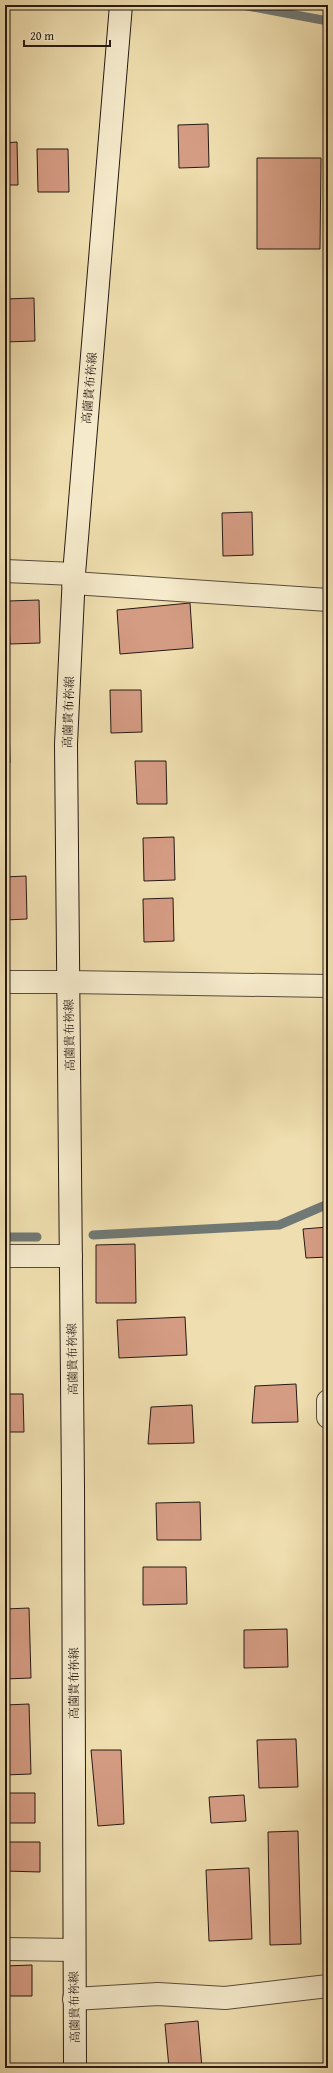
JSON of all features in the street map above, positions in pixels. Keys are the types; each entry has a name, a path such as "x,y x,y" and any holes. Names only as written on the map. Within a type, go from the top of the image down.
{"main road":[{"name":"高薗貴布祢線","path":"75,2068 73,1486 66,744 74,579 121,5"},
{"path":"5,571 74,579 328,600"},
{"path":"5,982 328,986"},
{"path":"5,1256 71,1256"},
{"path":"328,1401 328,1417"},
{"path":"5,1949 74,1950"},
{"path":"74,1999 158,1994 225,1998 328,1986"}],"building":[{"path":"208,124 209,167 179,168 178,125"},
{"path":"17,142 18,185 5,185 5,143"},
{"path":"37,149 68,149 69,192 38,192"},
{"path":"257,158 321,158 320,249 257,249"},
{"path":"34,298 35,341 5,342 5,299"},
{"path":"252,512 253,555 223,556 222,513"},
{"path":"39,600 40,643 10,644 8,601"},
{"path":"190,603 193,648 120,654 117,610"},
{"path":"110,690 141,690 142,732 111,733"},
{"path":"5,720 9,720 10,763 5,763"},
{"path":"135,761 166,761 167,804 137,804"},
{"path":"174,837 175,880 144,881 143,838"},
{"path":"26,876 27,919 5,920 5,877"},
{"path":"173,898 174,941 144,942 143,899"},
{"path":"328,1227 328,1257 306,1258 303,1229"},
{"path":"135,1244 136,1303 96,1303 96,1245"},
{"path":"185,1317 187,1355 119,1358 117,1320"},
{"path":"296,1384 298,1422 252,1423 255,1386"},
{"path":"5,1394 23,1394 24,1432 5,1432"},
{"path":"192,1405 194,1443 148,1444 151,1407"},
{"path":"200,1502 201,1540 157,1540 156,1503"},
{"path":"143,1567 186,1567 187,1604 143,1605"},
{"path":"29,1608 31,1678 5,1679 5,1609"},
{"path":"287,1629 288,1667 244,1668 244,1630"},
{"path":"29,1704 31,1774 5,1775 5,1705"},
{"path":"296,1739 298,1787 259,1788 257,1740"},
{"path":"91,1750 121,1750 124,1824 98,1826"},
{"path":"5,1793 35,1793 35,1823 5,1823"},
{"path":"244,1795 246,1821 211,1823 209,1797"},
{"path":"298,1831 301,1944 270,1945 268,1832"},
{"path":"5,1842 40,1842 40,1872 5,1871"},
{"path":"249,1868 252,1939 209,1941 206,1870"},
{"path":"32,1965 32,1996 5,1996 5,1966"},
{"path":"198,2021 202,2068 169,2068 165,2024"}],"waterway":[{"path":"242,5 328,21"},
{"path":"93,1235 279,1225 328,1204"},
{"path":"5,1237 37,1237"}]}
